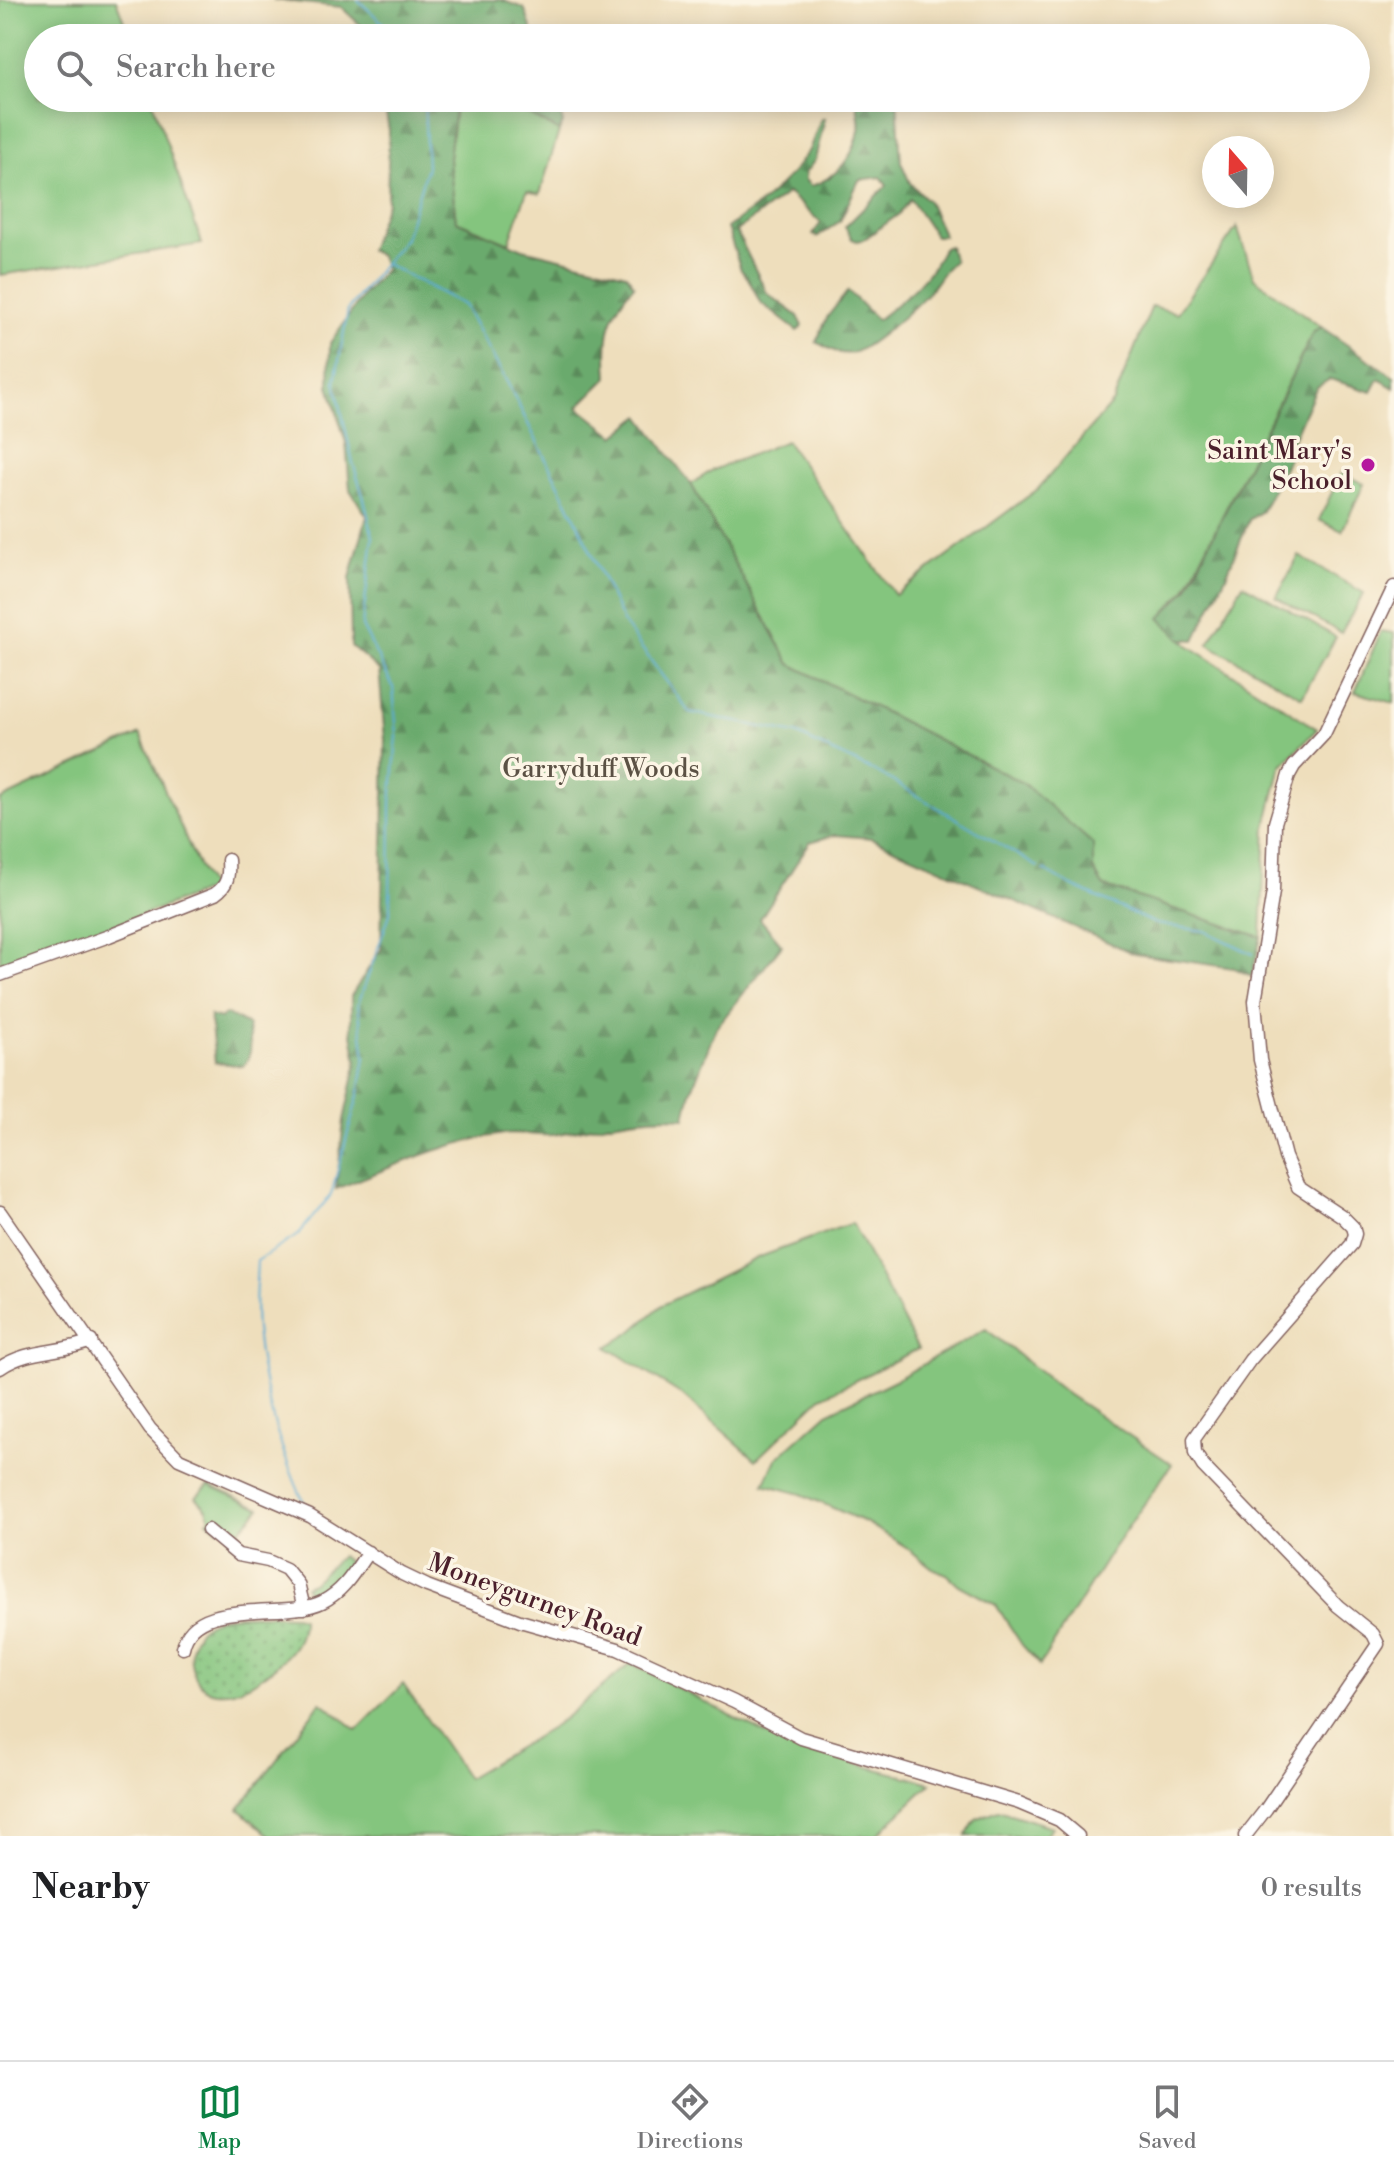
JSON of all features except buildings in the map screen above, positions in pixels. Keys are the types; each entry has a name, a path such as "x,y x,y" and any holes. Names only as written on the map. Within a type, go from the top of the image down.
{"street":[{"path":"1245,1836 1378,1644 1373,1634 1338,1606 1203,1466 1194,1447 1194,1439 1250,1360 1352,1244 1355,1234 1353,1227 1342,1216 1298,1187 1285,1157 1260,1060 1255,1001 1273,892 1275,823 1289,775 1324,734 1394,587"},
{"path":"0,975 215,894 224,887 229,876 228,860"},
{"name":"Moneygurney Road","path":"0,1212 150,1429 179,1459 310,1516 427,1586 520,1621 618,1649 734,1702 801,1738 1019,1803 1059,1820 1078,1836"},
{"path":"0,1368 14,1358 46,1350 66,1349 91,1341"},
{"path":"228,1527 213,1534 238,1555 268,1561 286,1569 298,1584 304,1608"},
{"path":"183,1648 188,1634 211,1619 247,1611 304,1608 319,1604 341,1590 368,1552"}],"green space":[{"path":"0,0 116,0 125,24 24,24 24,112 156,112 202,244 0,275"},
{"path":"273,0 501,0 524,8 530,24 359,24 341,7"},
{"name":"Garryduff Woods","path":"386,112 454,112 449,159 456,221 523,249 626,274 634,285 613,317 607,351 608,377 578,407 615,436 640,416 691,484 790,664 1023,783 1093,844 1093,869 1103,886 1261,937 1252,976 1234,968 1135,954 871,838 835,835 810,842 760,919 782,945 716,1028 691,1092 685,1118 635,1120 552,1135 510,1133 482,1138 418,1157 336,1189 344,1120 357,1061 351,1029 351,996 381,949 385,740 379,670 351,646 350,578 367,516 350,490 346,443 329,386 330,343 365,292 385,270 380,256 369,250 387,202 389,130"},
{"path":"454,112 524,112 559,131 540,194 527,191 509,243 456,221 449,159"},
{"path":"524,112 560,112 563,123 559,131"},
{"path":"858,112 898,112 901,162 910,183 928,201 944,236 935,236 910,199 899,214 863,240 852,239 845,227 887,185 881,177 859,180 840,221 817,237 813,234 821,223 788,193 736,231 767,293 798,316 803,326 797,331 760,302 741,270 727,228 765,200 792,173 809,150 821,119 825,118 815,160 805,173 805,180 811,186 836,172 857,140"},
{"path":"1237,227 1254,278 1321,327 1313,333 1186,589 1161,618 1188,645 1317,729 1281,766 1266,826 1261,937 1103,886 1093,869 1023,783 790,664 691,484 713,470 786,441 895,595 1038,489 1113,402 1152,306 1177,313"},
{"path":"949,246 954,261 915,305 870,343 847,354 816,342 828,316 848,291 877,320 915,288 943,248"},
{"path":"1321,327 1394,377 1394,388 1379,379 1372,392 1330,379 1316,388 1292,441 1288,459 1262,511 1249,520 1195,640 1181,639 1160,618 1187,589 1313,333"},
{"path":"1341,473 1364,484 1342,531 1319,520"},
{"path":"1299,556 1364,593 1341,633 1276,597"},
{"path":"1243,584 1336,637 1302,697 1208,644"},
{"path":"1381,631 1394,633 1394,703 1355,692"},
{"path":"140,734 211,889 0,969 0,800"},
{"path":"226,1014 248,1025 250,1051 243,1066 215,1062 210,1016 220,1019"},
{"path":"852,1223 918,1349 820,1398 756,1460 682,1395 607,1347 630,1333 662,1305 757,1258"},
{"path":"986,1329 1067,1394 1172,1464 1112,1550 1040,1665 1022,1645 996,1605 959,1585 947,1574 934,1569 867,1523 801,1494 764,1484 776,1459 827,1413 897,1379"},
{"path":"209,1485 260,1508 238,1532 240,1538 257,1553 234,1545 229,1538 234,1529 226,1522 217,1529 207,1521 210,1518 207,1509 196,1497"},
{"path":"341,1556 349,1563 341,1574 327,1589 309,1598 305,1586"},
{"path":"239,1615 302,1618 296,1644 264,1676 249,1685 224,1692 206,1689 199,1682 191,1662 191,1650 199,1630 208,1623"},
{"path":"631,1663 788,1746 931,1783 876,1836 270,1836 239,1809 321,1702 357,1730 403,1684 467,1778 556,1725"},
{"path":"998,1810 1052,1827 1044,1836 966,1836 976,1819"}],"waterway":[{"path":"358,0 384,24"},
{"path":"306,1507 280,1442 263,1375 255,1321 257,1261 298,1235 331,1195 359,1092 365,1057 358,1004 390,914 391,803 397,736 393,687 362,626 373,537 335,382 348,309 405,238 427,167 425,112"},
{"path":"384,263 464,305 573,513 624,624 689,712 796,734 884,776 1038,867"},
{"path":"1044,870 1156,924 1205,931 1253,954"}],"place":[{"name":"Saint Mary's School","path":"1368,465"}]}
